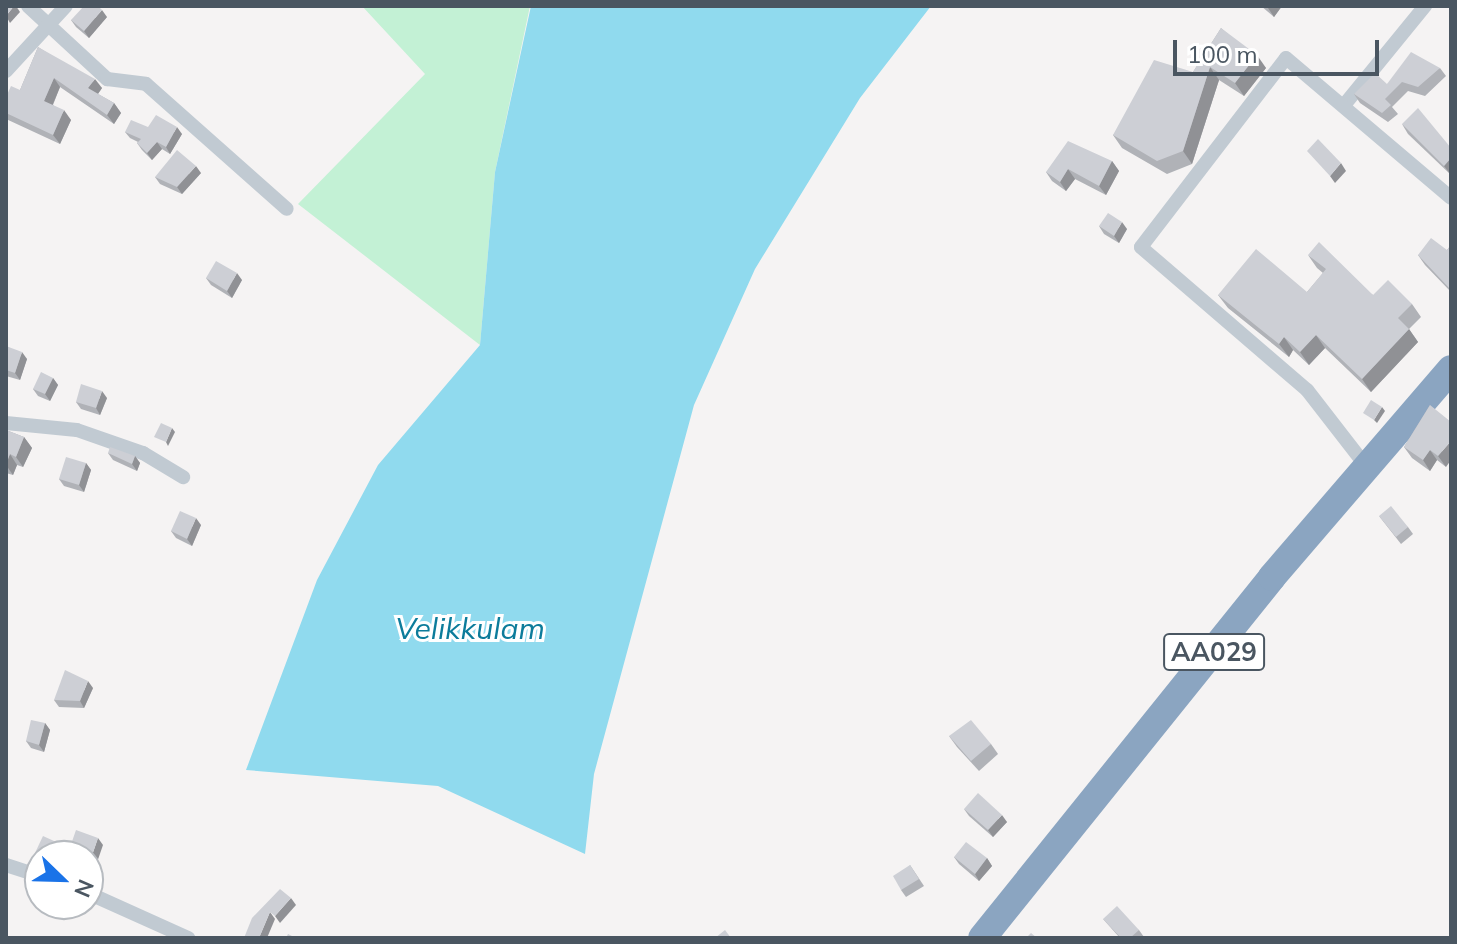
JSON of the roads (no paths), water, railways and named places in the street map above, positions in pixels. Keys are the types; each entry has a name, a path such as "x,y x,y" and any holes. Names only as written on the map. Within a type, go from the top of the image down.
{"highway":[{"name":"AA029","path":"982,938 1366,466 1451,369"}],"street":[{"path":"28,6 45,28 107,79 146,84 287,209"},
{"path":"6,71 66,6"},
{"path":"1345,104 1425,6"},
{"path":"1366,466 1307,390 1141,247 1286,58 1345,104 1451,198"},
{"path":"6,423 77,430 183,477"},
{"path":"104,900 188,938"}],"water":[{"name":"Velikkulam","path":"531,6 931,6 860,98 755,269 694,405 594,774 585,854 438,786 246,770 317,580 378,465 480,345 495,172"}]}
